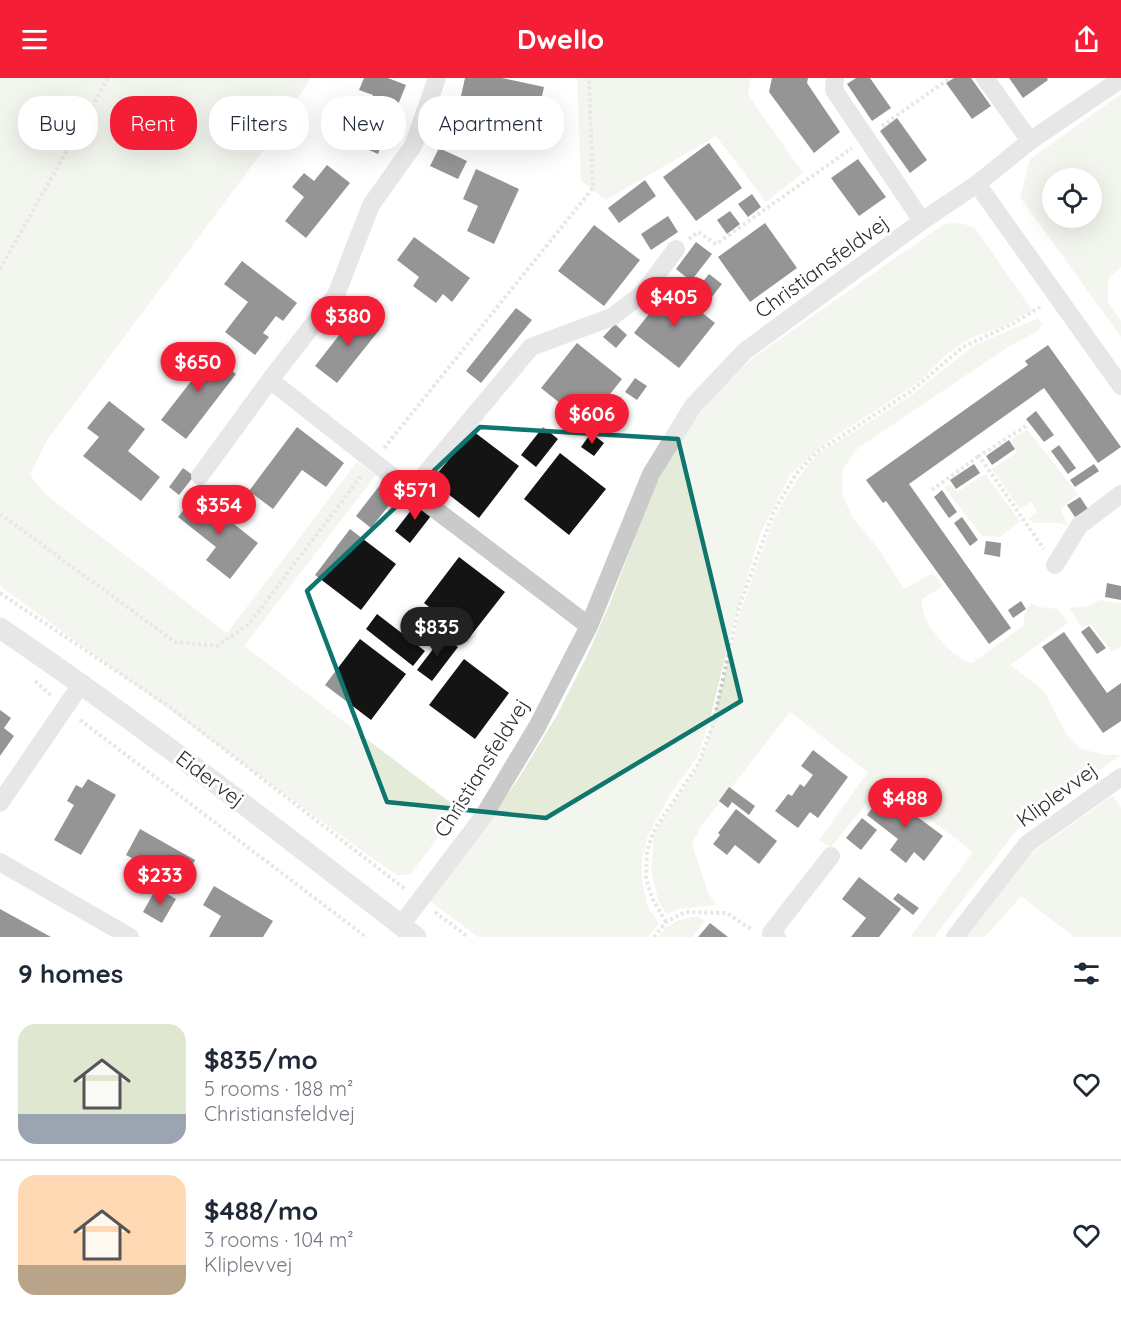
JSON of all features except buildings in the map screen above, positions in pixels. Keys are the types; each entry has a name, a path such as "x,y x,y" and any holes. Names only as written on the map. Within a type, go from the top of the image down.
{"street":[{"path":"200,476 336,295 371,205 413,146 437,78"},
{"name":"Christiansfeldvej","path":"835,78 834,90 922,221"},
{"path":"985,78 1030,141"},
{"name":"Christiansfeldvej","path":"408,931 420,900 483,817 537,727 590,626 651,474 693,406 745,351 922,221 977,184 1030,141 1121,79"},
{"path":"977,184 1121,386"},
{"path":"411,491 531,348 612,316 643,293 676,249"},
{"path":"270,380 411,491 590,626"},
{"path":"1055,565 1079,526 1121,494"},
{"name":"Eidervej","path":"0,628 82,683 161,741 408,931"},
{"path":"0,803 82,683"},
{"name":"Kliplevvej","path":"955,937 1027,844 1121,777"},
{"path":"774,935 831,856"},
{"path":"0,862 130,937"}],"path":[{"path":"0,269 108,78"},
{"path":"676,249 698,232 716,244 950,78"},
{"path":"666,922 652,898 646,879 647,852 653,832 699,763 713,723 739,607 774,512 796,474 817,452 910,392 963,347 1014,323 1057,296"},
{"path":"932,490 1026,426"},
{"path":"979,456 1055,565"},
{"path":"0,593 167,705 468,937"},
{"path":"32,677 65,709 366,937"},
{"path":"654,937 666,922 685,912 727,913 753,930 774,935"}],"highlighted area":[{"path":"480,427 678,439 741,701 546,818 387,802 307,591"}],"green space":[{"path":"0,78 311,78 299,96 209,96 209,150 264,150 47,440 30,475 45,494 227,633 357,462 376,475 244,646 459,809 410,875 397,875 0,586"},
{"path":"577,78 751,78 748,95 803,173 766,202 716,136 606,200 581,181"},
{"path":"1121,94 1121,267 1108,279 1108,302 1121,321 1121,337 1042,228 1102,228 1102,168 1042,168 1042,227 1020,197 1030,159"},
{"path":"961,223 975,228 1032,310 1002,327 973,337 948,353 916,384 828,441 790,475 760,534 698,756 672,792 648,835 642,860 642,880 647,905 659,924 648,937 478,937 430,901 517,781 557,715 586,658 610,603 652,492 695,419 715,393 753,358 944,224"},
{"path":"1038,318 1042,324 1038,331 1008,347 858,448 843,469 842,494 852,516 880,551 904,589 933,573 943,586 921,600 924,615 929,626 940,639 966,661 972,663 1023,626 1025,613 1031,603 1039,607 1058,609 1068,623 1010,665 1044,691 1066,734 1081,749 1106,755 1121,755 1016,831 934,937 910,937 973,852 883,783 831,847 819,840 868,772 790,712 700,828 692,844 709,895 717,905 679,909 667,914 659,903 651,870 654,833 695,772 707,744 741,610 774,519 784,500 818,454 909,397 973,346"},
{"path":"1027,429 1078,494 1061,509 1068,526 1060,523 1034,523 1028,519 1037,512 1031,502 1020,509 992,469 1017,452 1011,440"},
{"path":"985,474 1020,521 1000,537 982,536 944,487 950,484 957,492"},
{"path":"1100,600 1121,603 1121,646 1112,652 1091,624 1082,628 1069,608 1088,606"},
{"path":"1112,796 1120,805 1121,810 1121,937 1074,937 1021,896 985,937 965,937 1029,855"},
{"path":"698,916 705,921 692,937 658,937 667,927 676,922"}]}
